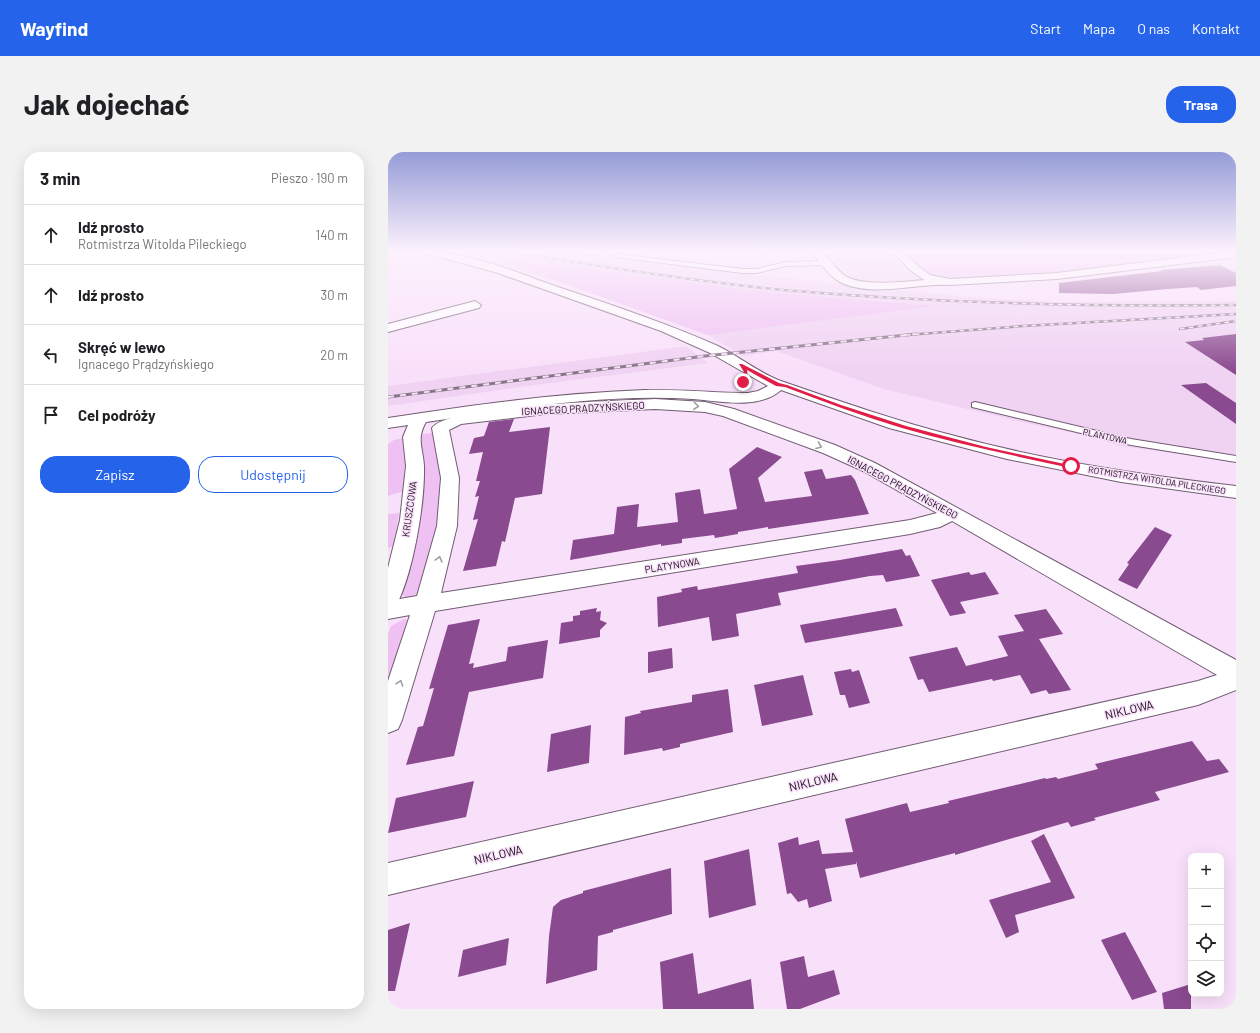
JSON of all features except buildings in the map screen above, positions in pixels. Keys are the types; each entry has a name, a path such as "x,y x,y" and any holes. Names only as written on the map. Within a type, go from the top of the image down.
{"street":[{"name":"ROTMISTRZA WITOLDA PILECKIEGO","path":"562,292 665,328 700,343 774,382 839,406 904,427 986,448 1119,475 1236,492"},
{"path":"388,328 475,305"},
{"path":"730,390 745,380 746,372 741,364"},
{"name":"IGNACEGO PRĄDZYŃSKIEGO","path":"388,423 522,402 575,397 636,394 698,394 722,397 747,397 776,388 774,382 698,394"},
{"name":"IGNACEGO PRĄDZYŃSKIEGO","path":"426,603 444,542 448,512 450,478 440,428 457,420 489,415 588,406 674,404 713,408 788,434 844,456 894,480 1236,675"},
{"name":"KRUSZCOWA","path":"388,600 401,561 410,520 415,466 411,437 420,418"},
{"name":"PLATYNOWA","path":"388,610 924,525 954,513"},
{"path":"388,720 426,603"},
{"name":"NIKLOWA","path":"388,879 1198,693 1226,683 1236,675"}],"lane":[{"name":"PLANTOWA","path":"976,405 1132,442 1236,459"}],"shaded area":[{"path":"588,292 923,292 972,297 1059,302 1236,301 1236,462 1121,446 1078,434 884,389 776,351 743,356 708,335"},
{"path":"588,292 766,292 935,306 708,335"},
{"path":"686,346 708,363 535,385 388,406 388,386"},
{"path":"434,433 443,478 438,532 422,591 410,599 405,598 402,593 416,535 422,498 423,459 421,438 423,434"},
{"path":"403,438 405,464 404,491 388,496 388,444 394,440"},
{"path":"399,513 394,546 388,548 388,514"},
{"path":"404,619 409,620 388,689 388,634 391,626"}],"railway":[{"path":"811,292 953,301 1066,305 1236,305"},
{"path":"908,335 1023,326 1236,314"},
{"path":"1180,329 1236,321"},
{"path":"908,335 916,334"},
{"path":"388,397 705,356 908,335"}],"route":[{"path":"743,382 746,378 746,372 741,364 778,385 786,386 839,406 904,427 986,448 1071,466"}]}
